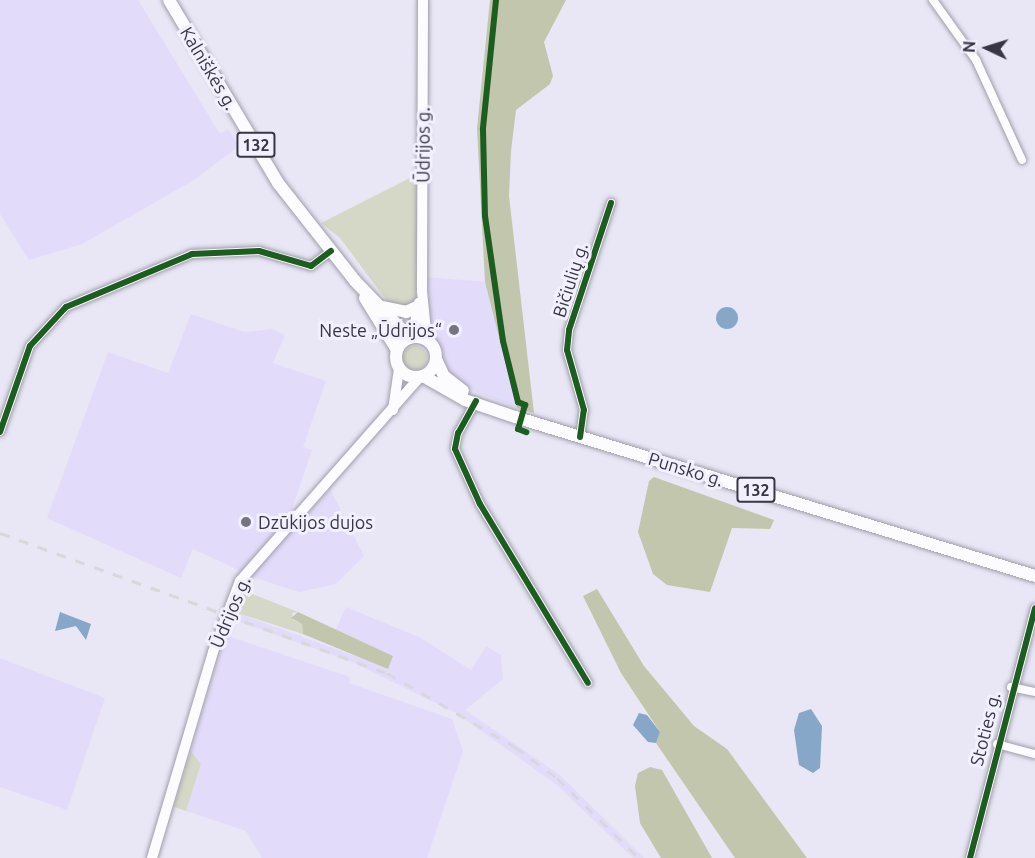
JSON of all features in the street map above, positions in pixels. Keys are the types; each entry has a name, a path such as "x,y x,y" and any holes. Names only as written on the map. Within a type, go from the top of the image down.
{"main road":[{"name":"Kalniškės g.","path":"169,0 278,183 355,281 397,350"},
{"name":"Ūdrijos g.","path":"423,0 422,291 427,341"},
{"name":"Kalniškės g.","path":"355,281 411,338"},
{"name":"Ūdrijos g.","path":"411,338 422,291"},
{"path":"381,306 399,312 418,306"},
{"path":"397,350 411,338 427,341"},
{"name":"Punsko g.","path":"427,341 444,376 476,401"},
{"name":"132","path":"397,350 399,369"},
{"path":"422,376 436,359"},
{"name":"Punsko g.","path":"399,369 422,376 476,401 579,437 1035,576"},
{"path":"393,413 399,369"},
{"name":"Ūdrijos g.","path":"152,858 213,652 240,581 393,413 422,376"}],"street":[{"path":"933,0 976,60 1022,160"},
{"name":"Bičiulių g.","path":"579,437 584,410 567,350 569,330 611,203"},
{"path":"0,432 30,346 66,308 192,254 259,251 311,266 331,251"},
{"path":"476,401 458,433 455,449 480,504 588,683"},
{"name":"Stoties g.","path":"970,858 1011,687 1035,608"},
{"path":"1011,687 1035,692"},
{"path":"997,744 1035,754"}],"shaded area":[{"path":"0,0 138,0 220,134 228,129 239,146 194,180 82,244 29,260 0,214"},
{"path":"427,277 485,282 517,408 478,393 449,374 428,330"},
{"path":"191,314 244,332 272,329 285,335 273,363 326,381 303,447 312,450 290,515 241,571 193,549 181,578 47,518 108,352 168,373"},
{"path":"330,489 364,556 336,584 299,592 249,576"},
{"path":"346,607 421,638 471,670 486,646 501,655 503,679 465,710 560,775 644,858 633,858 557,785 456,713 352,662 229,618 231,611 388,668 393,656 335,631"},
{"path":"225,635 350,677 349,683 452,719 463,751 427,858 262,858 246,831 186,811 201,764 191,751"},
{"path":"0,658 105,698 67,810 0,787"}],"green space":[{"path":"490,0 566,0 544,42 553,76 550,84 516,110 511,151 509,196 534,413 517,408 485,282 477,128"},
{"path":"418,174 416,299 406,307 390,305 340,238 321,223"},
{"path":"415,346 424,349 427,358 424,367 415,370 406,367 403,358 406,349"},
{"path":"654,477 774,520 770,529 732,528 710,592 667,585 653,574 638,532 649,481"},
{"path":"597,589 644,666 694,726 727,749 807,858 735,858 656,743 660,732 621,673 583,596"},
{"path":"242,590 298,612 292,613 293,620 302,624 303,634 231,611"},
{"path":"298,612 393,656 388,669 303,634 302,624 291,618"},
{"path":"191,751 201,764 186,811 174,807"},
{"path":"650,767 662,770 712,858 661,858 640,823 635,786 638,773"}],"water":[{"path":"727,307 735,310 738,318 735,326 727,329 719,326 716,318 719,310"},
{"path":"60,612 91,624 86,640 76,626 55,631"},
{"path":"811,709 822,726 820,768 813,773 799,765 794,730 799,713"},
{"path":"639,713 647,715 660,732 656,743 648,742 633,725"}],"railway":[{"path":"0,533 387,673 515,747 557,778 639,858"}],"cycle path":[{"path":"496,0 483,129 485,216 503,341 518,402 525,405 518,429 526,432"},
{"path":"580,437 584,410 567,350 569,330 611,203"},
{"path":"0,432 30,346 66,307 192,254 259,251 311,266 331,251"},
{"path":"476,401 458,433 455,449 480,504 588,683"},
{"path":"970,858 1035,608"}],"place":[{"name":"Neste „Ūdrijos“","path":"454,330"},
{"name":"Dzūkijos dujos","path":"246,522"}]}
